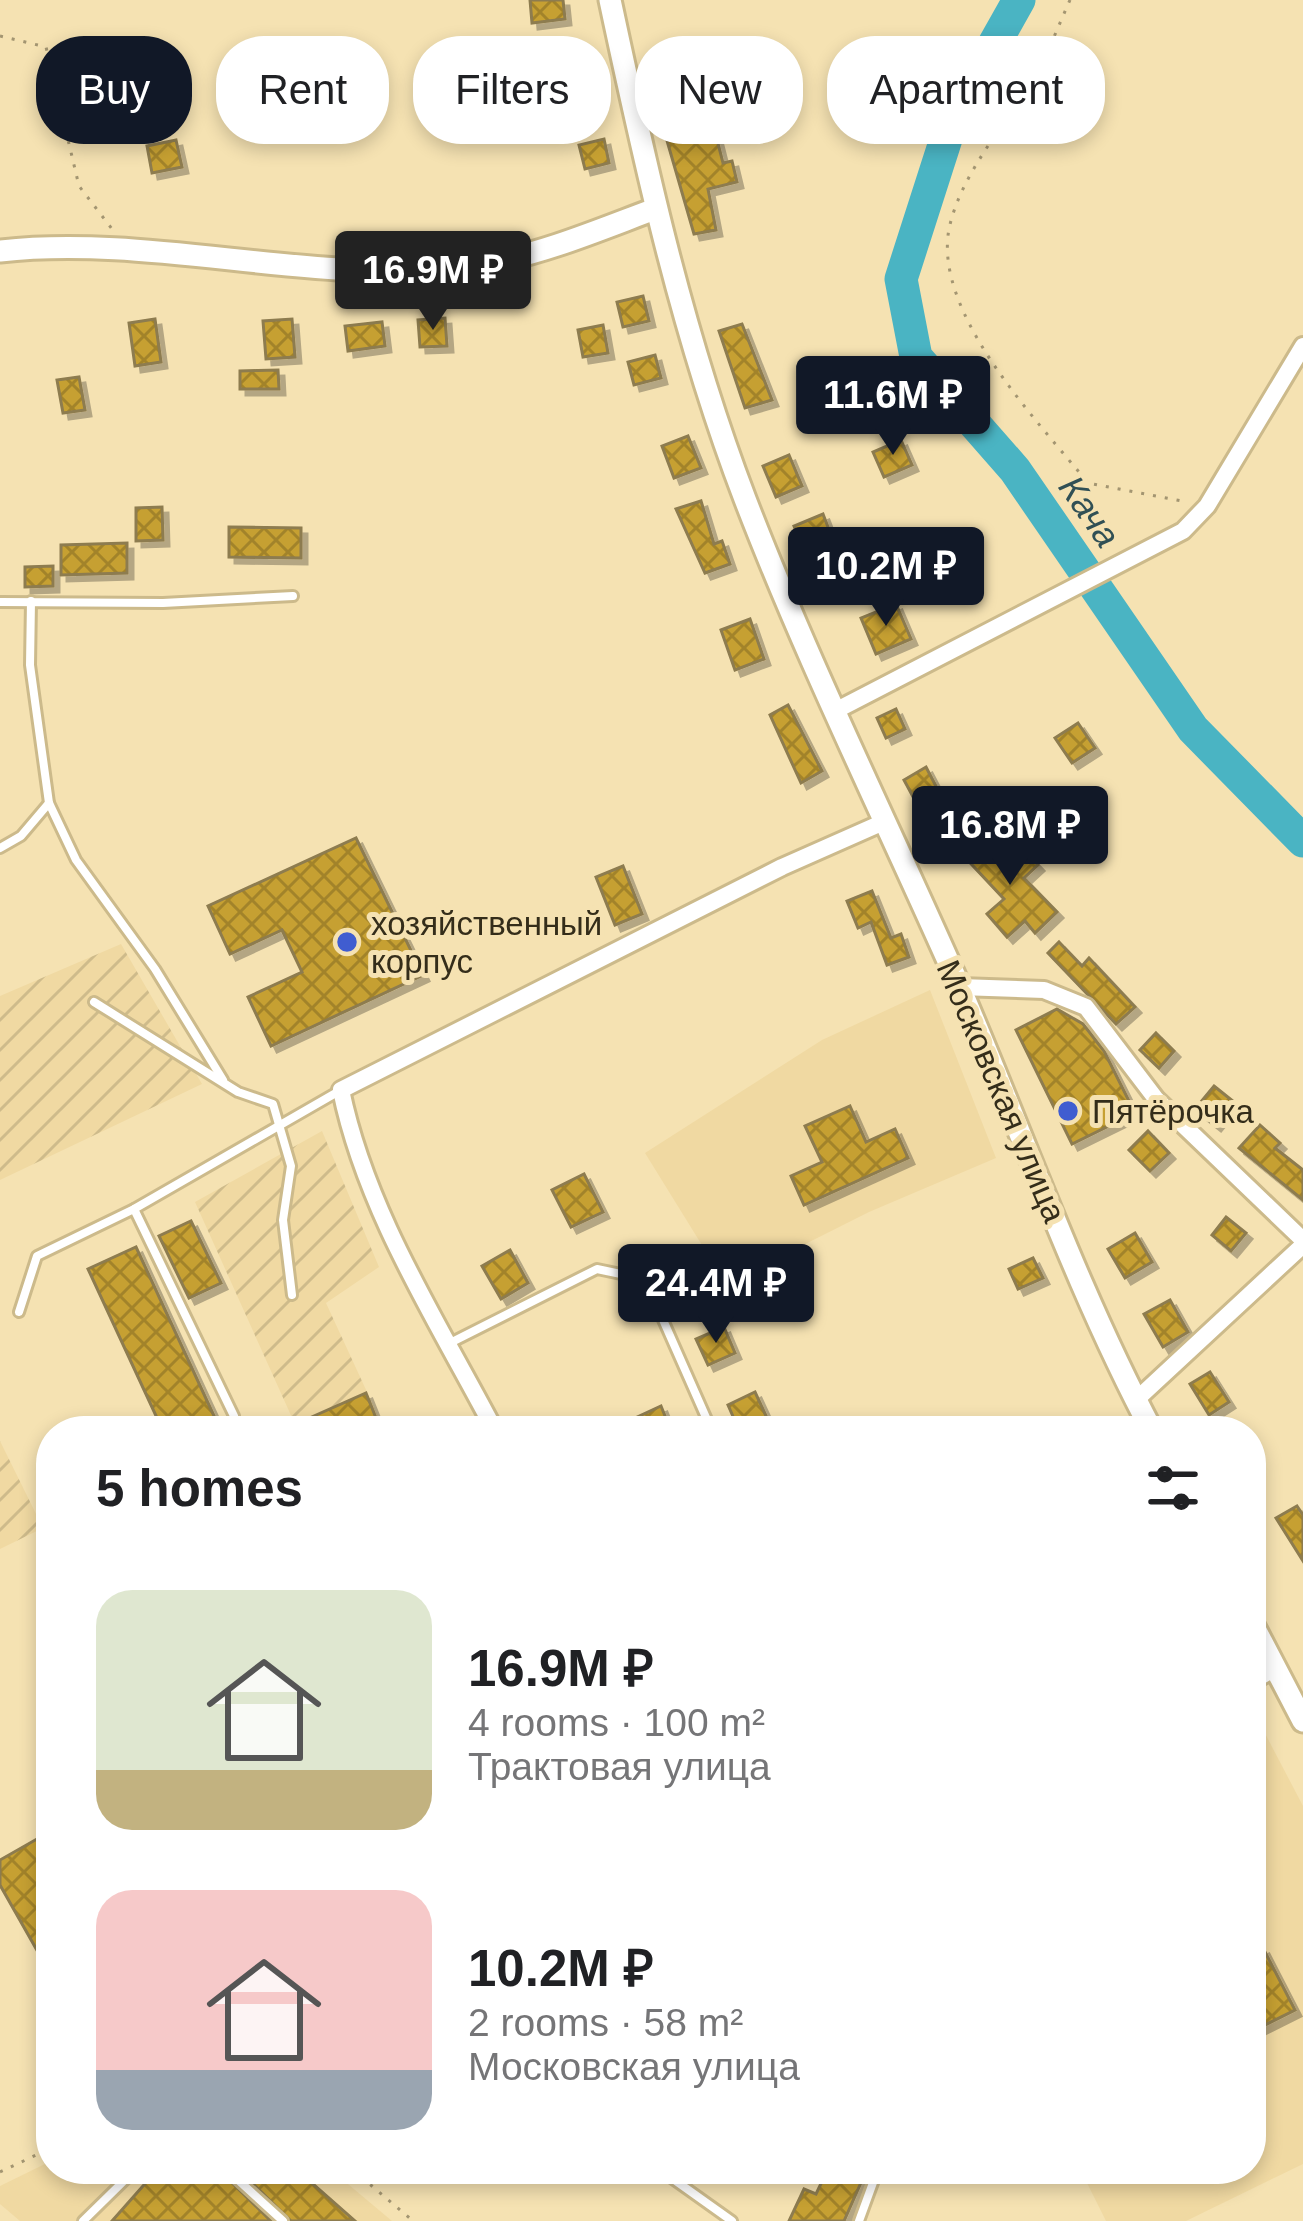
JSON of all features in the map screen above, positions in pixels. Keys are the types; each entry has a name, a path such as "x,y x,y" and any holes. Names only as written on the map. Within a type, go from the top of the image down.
{"street":[{"name":"Московская улица","path":"610,0 655,209 743,496 833,712 960,987 1032,1168 1144,1416"},
{"path":"0,251 129,250 442,267 527,253 655,209"},
{"path":"833,712 1183,531 1207,506 1303,346"},
{"path":"488,1416 400,1251 354,1144 341,1090 782,867 886,821"},
{"path":"960,987 1044,990 1086,1007 1156,1099 1303,1242 1136,1400"},
{"path":"1266,1650 1303,1721"},
{"path":"1266,1673 1275,1668"}],"lane":[{"path":"0,602 163,603 293,596"},
{"path":"31,602 30,665 49,802 76,860 155,969 223,1080"},
{"path":"0,848 20,836 49,802"},
{"path":"94,1002 223,1080 273,1104 291,1166 283,1220 292,1294"},
{"path":"20,1312 37,1256 134,1210 279,1121 341,1090"},
{"path":"134,1210 234,1416"},
{"path":"449,1343 597,1269 645,1279 705,1416"},
{"path":"83,2221 121,2184"},
{"path":"242,2184 283,2221"},
{"path":"679,2184 732,2221"},
{"path":"860,2221 873,2184"}],"path":[{"path":"1070,0 1040,66 973,174 949,231 956,295 972,330 1088,483 1207,506"},
{"path":"0,36 46,47 80,186 129,250"},
{"path":"0,2173 36,2155"},
{"path":"370,2184 413,2221"}],"shaded area":[{"path":"121,944 202,1084 0,1180 0,996"},
{"path":"930,990 996,1158 869,1212 726,1284 645,1153 822,1040"},
{"path":"322,1131 379,1267 326,1303 378,1416 291,1416 195,1202"},
{"path":"0,1441 36,1514 36,1531 0,1549"},
{"path":"1266,1735 1303,1806 1303,2164 1266,2182"},
{"path":"36,2168 36,2184 348,2184 392,2221 20,2221 0,2204 0,2186"},
{"path":"1088,2184 1262,2184 1186,2221 1106,2221"}],"building":[{"path":"530,0 563,0 565,19 532,23"},
{"path":"177,144 182,167 152,173 147,146"},
{"path":"605,144 609,163 585,169 579,145"},
{"path":"668,144 718,144 723,163 732,161 737,182 708,189 716,230 694,234"},
{"path":"643,296 649,321 623,327 617,302"},
{"path":"445,318 447,346 420,347 418,320"},
{"path":"155,319 161,362 135,366 129,323"},
{"path":"292,319 295,357 266,359 263,321"},
{"path":"382,322 385,346 348,351 345,326"},
{"path":"742,324 772,400 745,408 719,331"},
{"path":"603,325 608,353 583,357 578,330"},
{"path":"655,355 661,378 634,385 628,362"},
{"path":"278,370 279,389 240,389 240,371"},
{"path":"79,377 85,410 63,413 57,380"},
{"path":"688,436 701,468 674,478 662,446"},
{"path":"901,440 912,465 884,477 873,452"},
{"path":"789,455 802,486 776,497 763,466"},
{"path":"701,501 714,544 722,541 730,564 705,573 676,509"},
{"path":"162,507 163,540 136,541 136,508"},
{"path":"823,514 839,556 811,567 794,526"},
{"path":"229,527 301,528 301,558 229,557"},
{"path":"127,543 127,573 61,575 61,545"},
{"path":"53,566 53,586 25,587 25,567"},
{"path":"896,604 911,639 876,654 861,618"},
{"path":"750,619 764,659 735,670 721,630"},
{"path":"788,705 822,771 801,783 770,715"},
{"path":"896,709 905,729 886,738 877,718"},
{"path":"1078,723 1095,748 1072,763 1055,738"},
{"path":"926,767 940,794 918,806 904,780"},
{"path":"978,835 1004,863 1021,847 1038,865 1024,878 1057,912 1035,933 1025,921 1007,937 987,914 1004,899 960,852"},
{"name":"хозяйственный корпус","path":"356,838 423,975 271,1046 248,997 302,972 282,930 230,954 208,906"},
{"path":"623,866 642,914 615,925 596,877"},
{"path":"872,891 891,938 901,934 909,957 887,965 871,922 858,928 847,901"},
{"path":"1059,942 1082,966 1089,958 1135,1007 1116,1024 1048,953"},
{"path":"1057,1009 1083,1024 1104,1051 1135,1113 1072,1144 1016,1030"},
{"path":"1156,1033 1174,1051 1159,1068 1140,1050"},
{"path":"1214,1086 1234,1102 1215,1125 1195,1109"},
{"path":"850,1106 866,1142 895,1129 908,1158 804,1205 791,1176 822,1162 805,1126"},
{"path":"1260,1125 1280,1143 1275,1148 1303,1170 1303,1200 1239,1148"},
{"path":"1148,1131 1169,1153 1150,1171 1129,1150"},
{"path":"584,1174 603,1212 571,1227 552,1190"},
{"path":"1226,1217 1246,1233 1231,1251 1212,1235"},
{"path":"191,1221 221,1283 189,1298 159,1236"},
{"path":"1135,1233 1152,1262 1125,1278 1108,1249"},
{"path":"136,1247 214,1416 156,1416 88,1269"},
{"path":"510,1250 528,1283 501,1299 482,1266"},
{"path":"1033,1258 1043,1278 1018,1289 1009,1269"},
{"path":"1170,1300 1188,1332 1163,1347 1144,1314"},
{"path":"724,1327 735,1353 708,1365 696,1339"},
{"path":"1210,1372 1229,1402 1209,1415 1190,1384"},
{"path":"755,1392 766,1416 733,1416 728,1405"},
{"path":"366,1393 375,1416 314,1416"},
{"path":"661,1406 665,1416 639,1416"},
{"path":"1297,1506 1303,1515 1303,1561 1276,1518"},
{"path":"36,1840 36,1949 0,1885 0,1860"},
{"path":"1266,1954 1295,2010 1266,2024"},
{"path":"145,2184 233,2184 271,2221 112,2221"},
{"path":"253,2184 313,2184 355,2221 291,2221"},
{"path":"821,2184 860,2184 844,2221 789,2221 804,2189 816,2194"}],"waterway":[{"name":"Кача","path":"1019,0 953,117 901,279 916,357 1015,470 1193,729 1303,841"}],"place":[{"name":"хозяйственный корпус","path":"347,942"},
{"name":"Пятёрочка","path":"1068,1111"}]}
